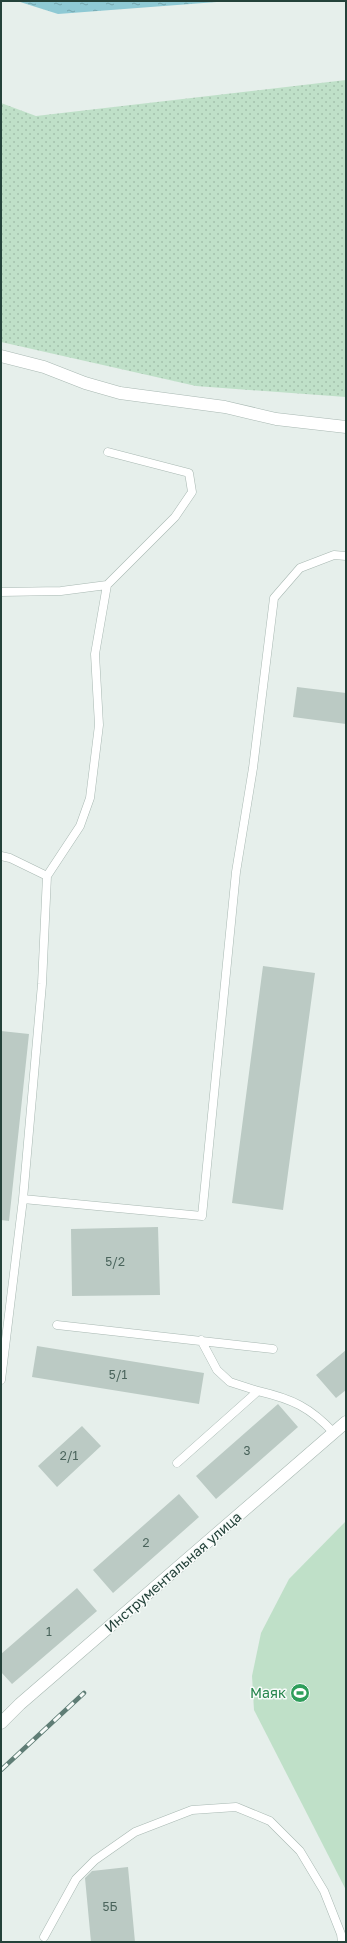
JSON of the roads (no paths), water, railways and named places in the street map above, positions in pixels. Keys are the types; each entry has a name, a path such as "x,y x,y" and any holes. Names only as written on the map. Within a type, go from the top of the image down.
{"street":[{"path":"1,356 44,367 85,383 120,393 225,407 276,419 346,428"},
{"name":"Инструментальная улица","path":"1,1723 20,1704 346,1422"}],"lane":[{"path":"1,1380 23,1199 42,984 47,876 80,826 90,798 99,725 95,654 107,585 175,517 192,492 189,473 108,452"},
{"path":"23,1199 202,1216 236,872 253,768 274,598 300,568 334,555 346,556"},
{"path":"1,592 61,591 107,585"},
{"path":"1,856 10,858 47,876"},
{"path":"57,1325 273,1349"},
{"path":"200,1340 217,1370 230,1382 258,1391 285,1397 318,1415 334,1432"},
{"path":"177,1463 258,1391"},
{"path":"44,1937 76,1879 95,1860 135,1832 192,1810 236,1807 270,1821 300,1851 324,1890 341,1934 342,1942"}],"water":[{"path":"17,1 230,1 58,14"}],"railway":[{"path":"1,1770 84,1693"}],"place":[{"name":"Маяк","path":"300,1693"}]}
